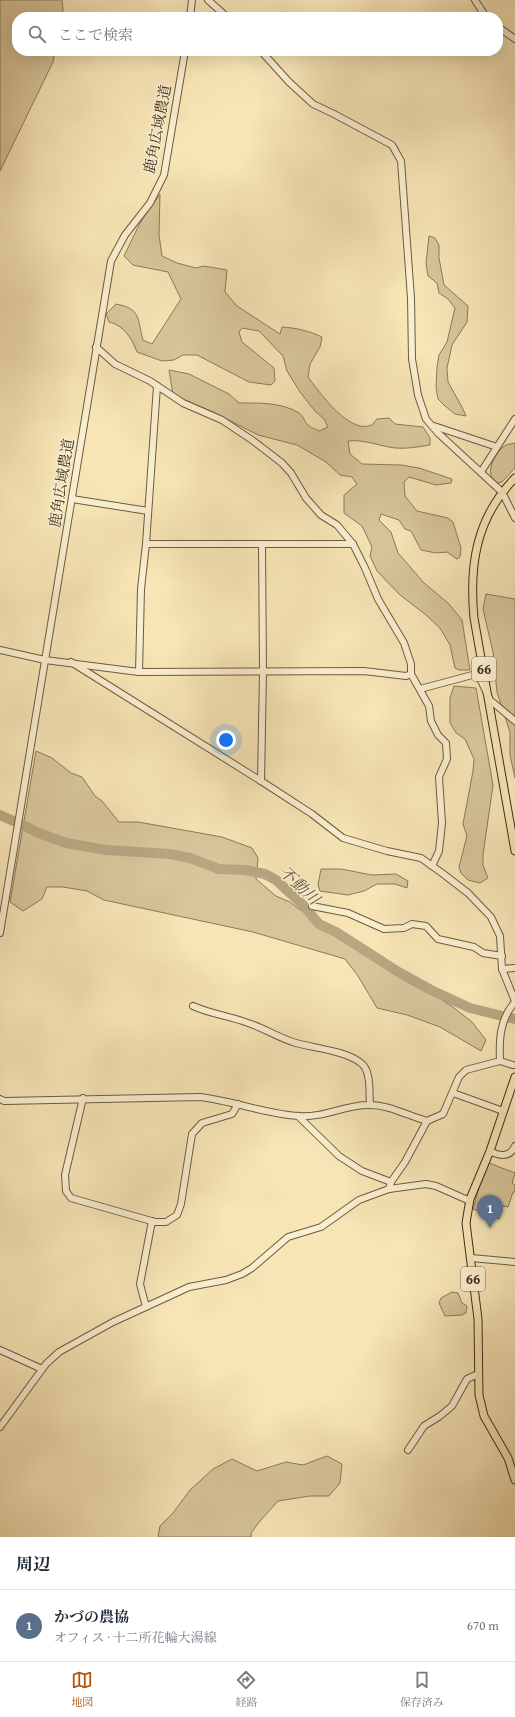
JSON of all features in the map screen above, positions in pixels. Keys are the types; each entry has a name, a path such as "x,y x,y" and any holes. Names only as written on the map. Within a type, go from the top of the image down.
{"main road":[{"name":"66","path":"515,478 502,492 482,527 478,538 472,577 474,618 515,851"},
{"name":"66","path":"515,1077 490,1151 470,1201 466,1223 480,1342 478,1374 479,1395 484,1416 506,1453 515,1480"}],"street":[{"path":"191,12 192,0"},
{"path":"208,0 221,12"},
{"path":"475,0 483,12"},
{"path":"503,31 515,39"},
{"name":"鹿角広域農道","path":"0,932 111,261 125,234 150,203 164,175 184,56"},
{"path":"266,56 289,82 313,104 392,145 401,161 410,298 412,360 418,395 426,419 502,492 515,518"},
{"path":"96,347 115,364 150,381 183,403 222,420 282,462 321,515 337,525 353,544 378,599 404,643 411,664 410,674 429,706 430,721 438,735 446,744 447,759 439,777 442,823 439,851 432,866"},
{"path":"139,672 141,589 146,544 157,386"},
{"path":"481,472 515,419"},
{"path":"432,426 497,447"},
{"path":"72,499 148,511"},
{"path":"146,544 353,544"},
{"path":"261,781 263,671 262,544"},
{"path":"0,650 45,660 71,662 139,672 364,670 406,676 410,674"},
{"path":"71,662 261,781 312,814 343,838 386,851 421,858 468,893 492,917 500,936 502,969 515,1001 504,1020 499,1034 500,1060"},
{"path":"420,689 476,674 479,676 488,697 515,721"},
{"path":"312,906 348,913 384,929 404,928 412,924 426,926 438,938 474,947 483,953 502,956"},
{"path":"502,969 515,968"},
{"path":"193,1006 207,1012 232,1017 249,1023 295,1043 329,1049 355,1060 363,1065 367,1072 370,1105"},
{"path":"389,1189 391,1182 405,1162 427,1121 443,1114 459,1077 466,1070 500,1060 513,1065"},
{"path":"453,1093 503,1111"},
{"path":"0,1099 200,1097 224,1100 247,1108 298,1116 310,1116 356,1106 370,1105 390,1109 427,1121"},
{"path":"83,1098 65,1175 66,1191 71,1198 152,1221 166,1222 177,1215 181,1204 192,1134 202,1123 232,1114 238,1104"},
{"path":"298,1116 339,1156 362,1171 391,1182"},
{"path":"490,1151 503,1155 508,1154 515,1146"},
{"path":"0,1427 42,1369 59,1352 78,1340 113,1322 189,1287 226,1280 242,1274 252,1268 288,1237 321,1226 359,1200 389,1189 426,1184 436,1186 470,1201"},
{"path":"146,1307 140,1284 152,1221"},
{"path":"471,1258 515,1262"},
{"path":"0,1350 42,1369"},
{"path":"408,1450 424,1426 452,1406 467,1379 478,1374"}],"shaded area":[{"path":"0,0 62,0 63,12 12,12 12,56 54,56 53,62 0,171"},
{"path":"160,194 159,235 162,256 177,263 196,268 204,266 227,270 225,292 237,306 280,334 282,327 303,330 322,337 320,347 310,364 308,377 338,413 353,423 362,426 372,425 377,419 389,418 395,424 423,427 430,438 430,445 412,448 399,448 359,441 348,441 350,454 362,464 401,465 419,468 452,479 451,483 436,485 409,477 404,482 405,496 417,511 448,518 453,522 461,548 460,557 457,559 447,552 436,553 421,550 411,531 405,529 399,520 381,514 379,520 391,532 398,553 423,582 449,604 462,620 470,670 459,670 455,668 450,645 440,628 399,594 377,571 370,556 372,547 362,526 344,513 344,495 357,484 352,477 340,475 326,462 297,445 258,435 211,411 173,395 169,370 189,374 229,394 239,403 270,404 285,407 299,413 308,425 319,431 328,427 324,419 315,411 300,392 287,371 283,356 259,331 242,328 239,332 242,342 274,368 275,381 271,385 249,382 197,355 183,355 174,360 162,361 137,352 127,333 119,326 109,322 106,314 116,304 130,309 137,316 143,340 152,344 181,299 168,272 133,265 124,256 140,223"},
{"path":"429,236 435,238 439,245 439,258 444,285 468,306 467,322 452,345 447,368 448,382 466,416 455,414 438,399 436,387 439,355 447,342 455,308 448,299 439,293 437,283 428,276 426,263"},
{"path":"515,443 515,468 502,482 497,483 493,480 491,475 491,465 493,460 504,446"},
{"path":"486,594 515,599 515,778 510,755 510,732 497,692 493,652 483,609"},
{"path":"454,686 476,688 493,785 483,855 483,865 488,878 480,883 468,880 461,873 459,867 467,836 463,824 474,759 465,739 456,733 450,723 450,698"},
{"path":"36,751 52,758 71,773 82,777 95,796 102,801 119,822 138,822 222,837 252,848 258,858 256,879 276,896 290,902 316,922 453,1007 472,1022 486,1040 481,1051 440,1027 407,1015 377,1008 358,976 345,959 253,932 104,900 87,891 63,887 47,887 42,899 23,911 10,902"},
{"path":"321,869 341,869 372,875 396,874 408,881 407,888 395,884 377,884 364,891 348,895 320,891 318,885"},
{"path":"489,1163 515,1173 512,1183 515,1185 515,1192 513,1192 508,1207 503,1206 499,1219 473,1209 479,1188"},
{"path":"452,1292 458,1293 462,1303 467,1306 466,1313 462,1315 445,1316 439,1303 441,1298"},
{"path":"327,1456 342,1464 340,1483 329,1496 310,1496 278,1501 251,1533 251,1537 158,1537 160,1526 173,1513 190,1490 213,1469 232,1459 257,1471 286,1462 303,1465"}],"waterway":[{"name":"不動川","path":"0,815 36,832 66,843 106,850 170,854 190,858 219,869 245,870 265,874 276,880 303,905 319,924 336,932 400,973 431,990 470,1008 515,1019"}],"place":[{"name":"かづの農協","path":"490,1228"}]}
